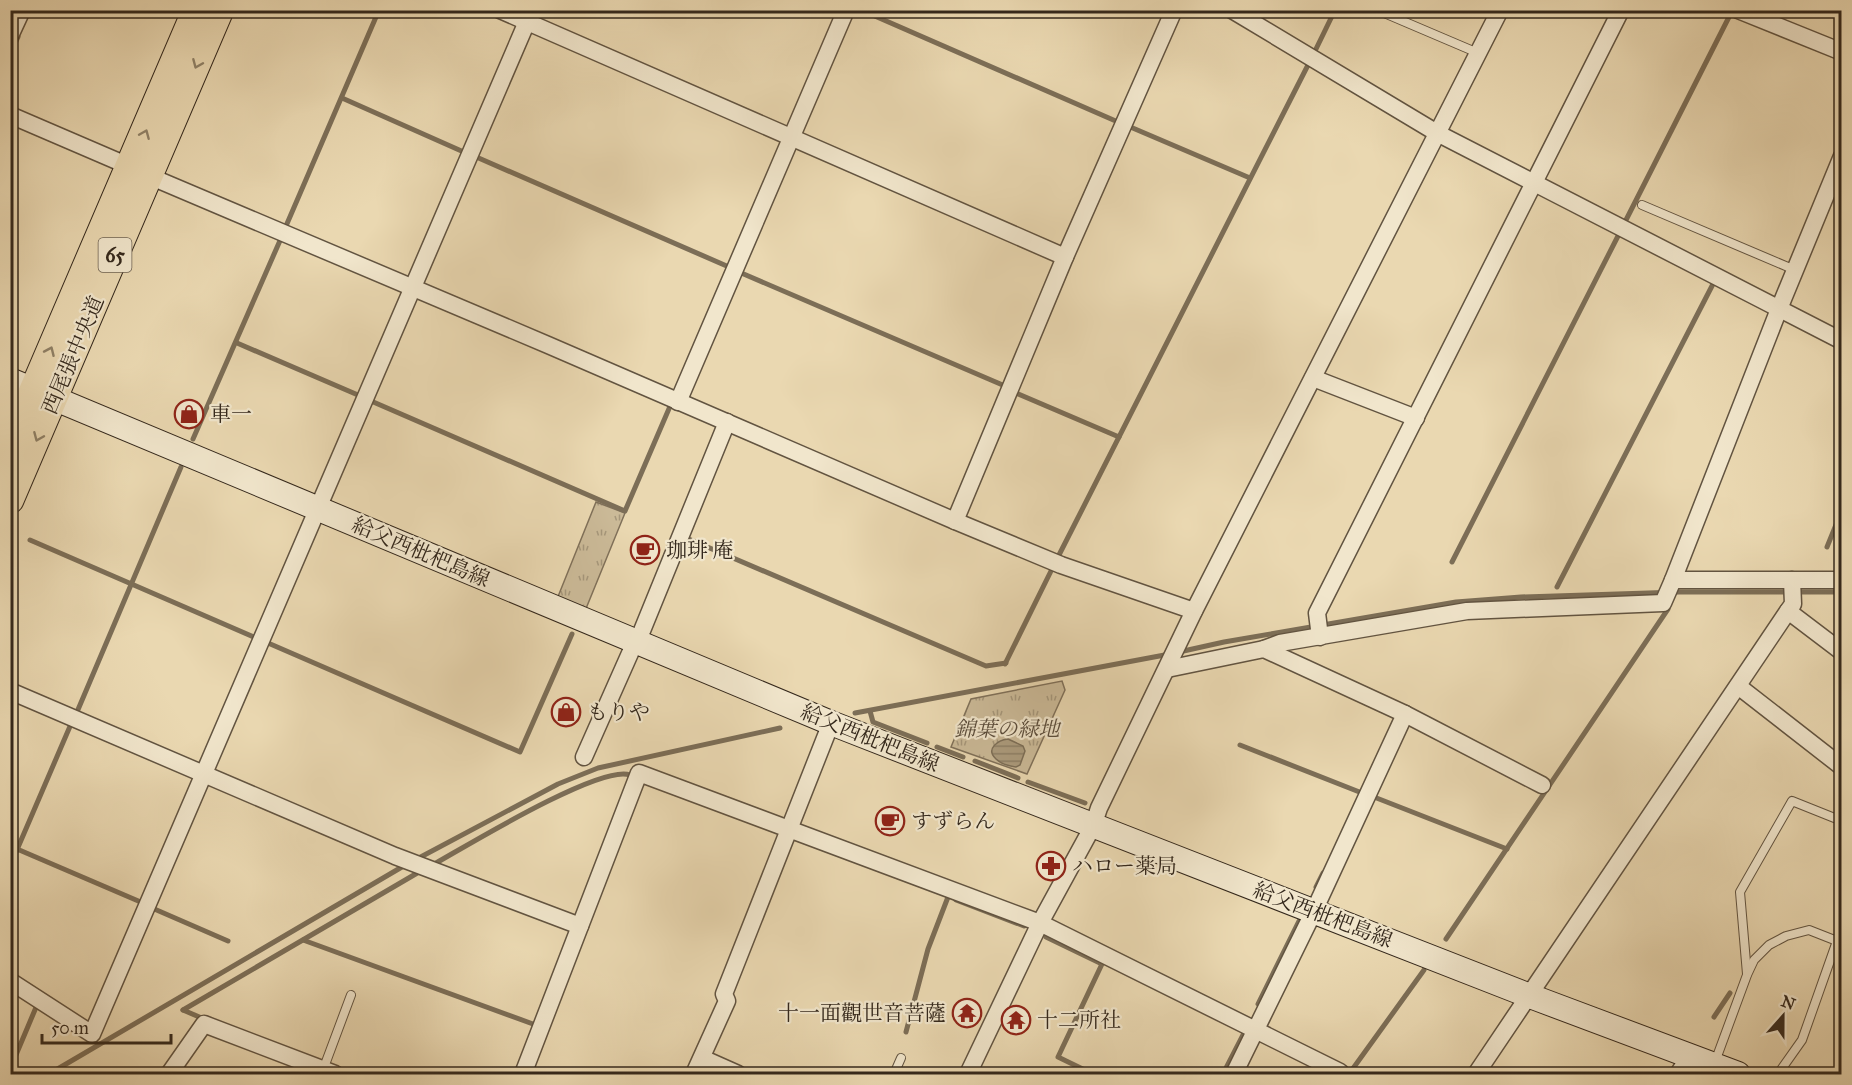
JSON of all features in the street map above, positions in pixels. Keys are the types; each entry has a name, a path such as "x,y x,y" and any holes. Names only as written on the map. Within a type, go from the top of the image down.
{"main road":[{"name":"西尾張中央道","path":"140,172 196,10"},
{"name":"西尾張中央道","path":"10,444 33,389 220,10"},
{"name":"西尾張中央道","path":"10,500 33,389"},
{"name":"給父西枇杷島線","path":"33,389 831,723 1530,996 1684,1065 1714,1065 1738,1074"}],"street":[{"path":"10,36 22,10"},
{"path":"500,10 529,16 791,136 1065,257"},
{"path":"678,402 846,10"},
{"path":"954,521 1065,257 1174,10"},
{"path":"1232,10 1437,133 1842,341"},
{"path":"968,1074 1040,923 1093,826 1194,611 1500,10"},
{"path":"1320,634 1317,615 1621,10"},
{"path":"1738,10 1842,52"},
{"path":"10,981 92,1034 529,16"},
{"path":"10,115 954,521 1061,565 1194,611"},
{"path":"1168,666 1264,649 1320,634 1467,611 1663,603 1842,156"},
{"path":"1313,378 1416,418"},
{"path":"584,757 636,642 727,422"},
{"path":"1673,582 1791,596 1842,580"},
{"path":"1791,596 1842,651"},
{"path":"1476,1074 1738,686 1791,596"},
{"path":"1264,649 1405,714 1542,785"},
{"path":"1738,686 1842,767"},
{"path":"10,691 395,856 580,926"},
{"path":"1234,1074 1314,911 1405,714"},
{"path":"694,1074 727,1001 724,994 831,723"},
{"path":"523,1074 639,773 1040,923 1340,1072"},
{"path":"169,1074 204,1024 329,1072"},
{"path":"702,1058 738,1074"}],"lane":[{"path":"1377,10 1478,53"},
{"path":"1642,205 1795,270"},
{"path":"1747,975 1740,892 1792,801 1842,821"},
{"path":"1714,1065 1754,960 1769,945 1786,936 1809,930 1837,941 1802,1040 1778,1074"},
{"path":"329,1072 351,995"},
{"path":"894,1074 901,1058"}],"green space":[{"path":"596,502 625,513 585,611 557,599"},
{"name":"錦葉の緑地","path":"1062,681 1065,690 1027,774 951,747 971,699"}],"shaded area":[{"path":"1008,739 1023,746 1025,751 1020,765 1016,767 1000,762 992,752 997,743"}],"waterway":[{"path":"286,226 379,10"},
{"path":"861,10 1118,122"},
{"path":"1316,49 1335,10"},
{"path":"1626,220 1730,15"},
{"path":"10,54 18,37"},
{"path":"1059,555 1308,65"},
{"path":"342,98 466,153"},
{"path":"1128,126 1250,178"},
{"path":"474,156 729,267 727,272"},
{"path":"193,439 282,236"},
{"path":"1452,562 1618,236"},
{"path":"739,272 1005,386 1006,383"},
{"path":"1557,587 1713,284"},
{"path":"237,343 358,395"},
{"path":"1016,393 1119,437"},
{"path":"371,401 625,511 671,404"},
{"path":"77,712 181,467"},
{"path":"1827,547 1842,510"},
{"path":"684,537 986,666 1006,663"},
{"path":"30,540 256,638"},
{"path":"1005,664 1051,571"},
{"path":"1179,652 1224,642 1456,602 1521,597 1679,592 1842,592"},
{"path":"1446,939 1668,609"},
{"path":"268,643 520,752 572,634"},
{"path":"855,713 1170,654"},
{"path":"870,711 873,722 927,743"},
{"path":"10,866 71,724"},
{"path":"415,860 558,784 598,768 780,728"},
{"path":"1240,745 1362,793 1360,797"},
{"path":"937,747 963,757"},
{"path":"975,761 1018,778"},
{"path":"436,863 564,793 615,775 630,775"},
{"path":"1028,782 1085,803"},
{"path":"1374,797 1507,849"},
{"path":"10,846 143,903"},
{"path":"49,1074 407,864"},
{"path":"183,1010 419,872"},
{"path":"1316,887 1323,873"},
{"path":"906,1032 928,949 948,897"},
{"path":"956,900 1024,926"},
{"path":"152,908 228,941"},
{"path":"1258,1004 1299,921"},
{"path":"1046,937 1102,964 1058,1057 1093,1074"},
{"path":"303,940 533,1024"},
{"path":"1349,1074 1424,970"},
{"path":"1714,1017 1730,993"},
{"path":"13,1062 37,1005"},
{"path":"183,1010 204,1019"},
{"path":"1223,1074 1243,1035"}],"place":[{"name":"車一","path":"189,414"},
{"name":"珈琲 庵","path":"645,550"},
{"name":"もりや","path":"566,712"},
{"name":"すずらん","path":"890,821"},
{"name":"ハロー薬局","path":"1051,866"},
{"name":"十一面觀世音菩薩","path":"967,1013"},
{"name":"十二所社","path":"1016,1020"}]}
